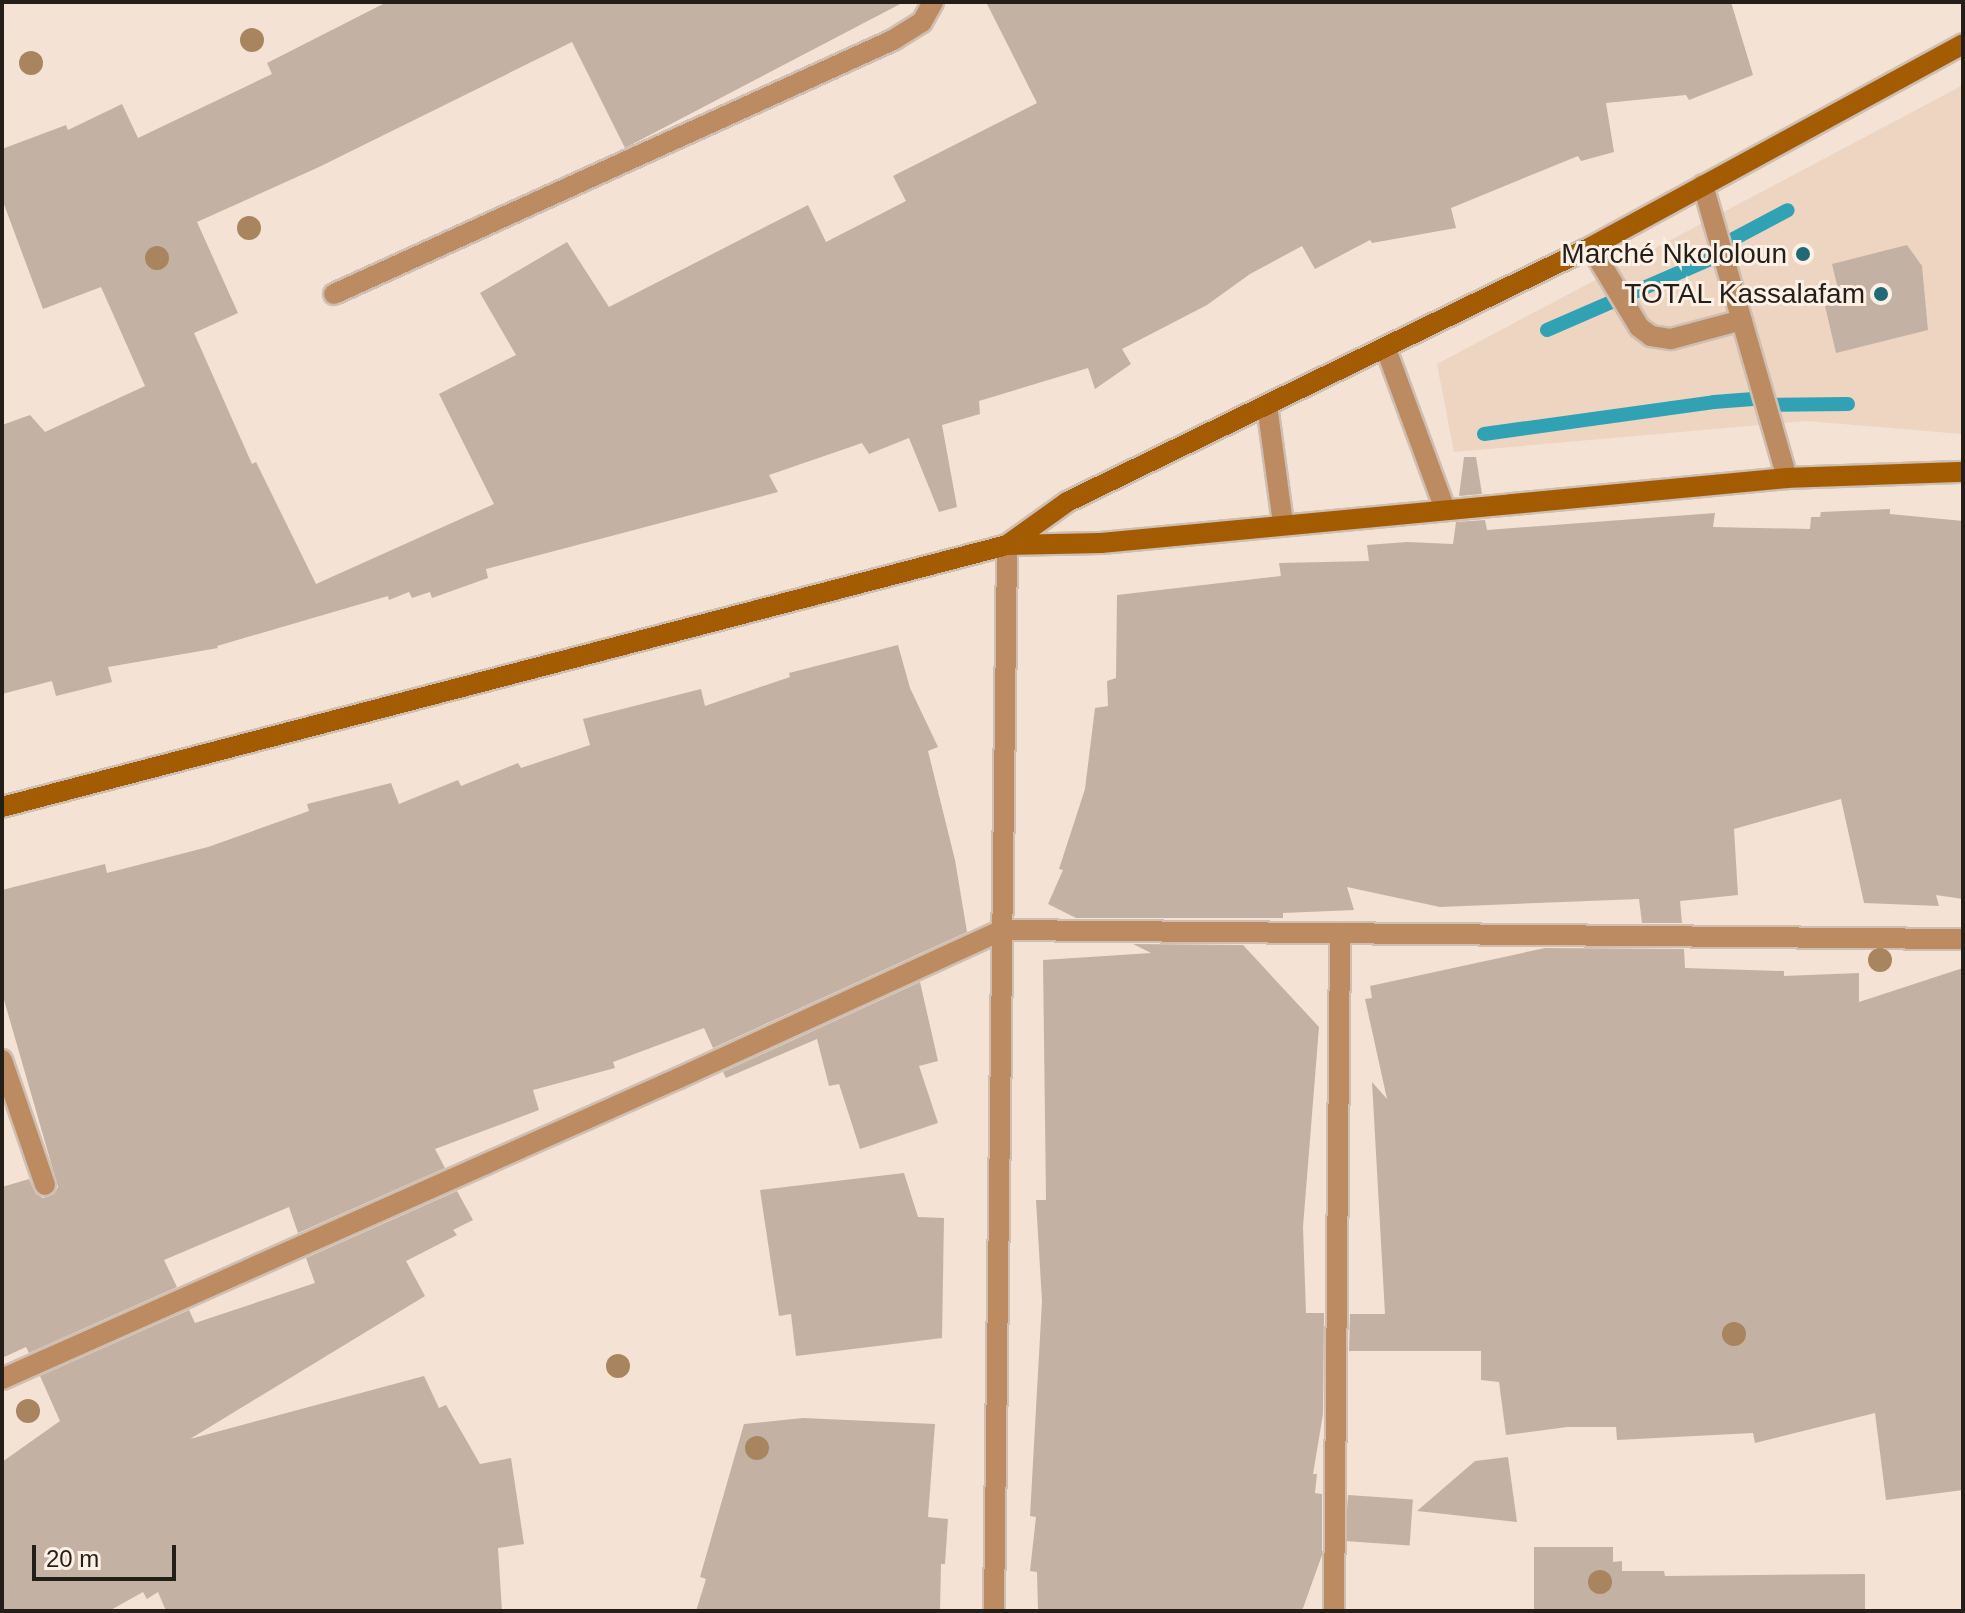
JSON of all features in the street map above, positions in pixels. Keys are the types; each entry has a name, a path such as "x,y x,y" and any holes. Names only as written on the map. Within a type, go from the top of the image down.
{"street":[{"path":"334,294 893,40 922,22 933,2"},
{"path":"1007,545 1067,502 1591,247 1963,44"},
{"path":"1703,185 1787,478"},
{"path":"1591,247 1639,327 1651,336 1671,339 1742,320"},
{"path":"1386,349 1445,509"},
{"path":"1267,405 1283,524"},
{"path":"2,807 1007,545 1101,543 1787,478 1963,472"},
{"path":"994,1611 1007,545"},
{"path":"2,1379 679,1078 1002,930 1963,939"},
{"path":"1334,1611 1340,934"},
{"path":"2,1060 45,1185"}],"shaded area":[{"name":"Marché Nkololoun","path":"1963,85 1963,434 1806,421 1454,452 1437,364"}],"building":[{"path":"387,2 904,2 625,148 572,42 319,167 197,222 238,313 194,333 252,464 256,462 316,584 494,504 439,394 516,355 480,293 567,242 609,307 808,205 826,242 906,201 893,176 1037,103 986,2 1731,2 1753,75 1689,100 1686,95 1606,103 1614,152 1581,161 1578,156 1451,208 1456,228 1372,243 1370,240 1315,269 1302,246 1250,274 1207,305 1122,349 1131,364 1095,389 1088,368 979,401 980,414 942,425 957,507 939,512 909,438 869,454 862,443 769,475 778,492 486,569 488,578 432,598 430,592 412,598 409,592 389,600 388,596 218,648 108,667 112,682 56,696 52,681 2,694 2,425 30,415 45,432 145,386 101,287 43,309 2,199 2,149 66,125 68,130 122,104 138,138 272,74 267,63"},
{"path":"1907,245 1922,266 1928,330 1836,353 1825,306 1841,302 1832,264"},
{"path":"1464,457 1476,457 1482,494 1459,496"},
{"path":"1890,509 1890,514 1963,521 1963,899 1936,895 1939,906 1864,903 1841,799 1734,829 1738,895 1680,901 1682,923 1642,923 1639,899 1440,907 1347,887 1354,910 1283,913 1283,918 1076,918 1048,904 1063,870 1059,869 1085,789 1095,708 1108,706 1107,681 1116,678 1117,595 1281,576 1279,563 1369,561 1367,545 1407,542 1453,544 1456,522 1485,520 1487,530 1715,513 1713,527 1810,529 1811,517 1820,517 1821,512"},
{"path":"898,645 910,688 938,747 928,751 955,860 967,932 713,1048 704,1028 613,1062 615,1068 533,1090 539,1110 435,1149 445,1168 298,1233 289,1207 164,1260 177,1287 29,1353 26,1347 2,1358 2,1187 29,1179 36,1194 43,1198 54,1194 58,1187 2,993 2,890 105,864 107,873 208,847 309,811 307,804 391,783 399,804 458,780 461,786 518,763 521,768 590,745 583,719 701,689 705,706 790,677 789,673"},
{"path":"1133,944 1243,945 1319,1027 1303,1227 1306,1313 1324,1313 1323,1414 1313,1474 1317,1474 1315,1493 1322,1494 1322,1555 1302,1611 1038,1611 1037,1572 1030,1571 1036,1517 1030,1516 1042,1301 1036,1200 1046,1200 1043,960 1151,953"},
{"path":"1545,948 1684,949 1685,968 1784,971 1784,976 1859,973 1859,1002 1963,968 1963,1490 1886,1500 1875,1413 1755,1443 1753,1433 1617,1440 1616,1427 1567,1427 1506,1435 1499,1382 1481,1380 1481,1351 1349,1351 1350,1314 1385,1314 1372,1082 1387,1099 1365,999 1372,998 1370,986"},
{"path":"920,982 938,1061 919,1066 938,1123 860,1149 839,1084 829,1086 817,1039 726,1078 723,1072"},
{"path":"904,1173 918,1217 944,1218 942,1338 796,1356 791,1314 779,1316 760,1190"},
{"path":"457,1191 473,1220 453,1230 457,1235 406,1261 425,1296 190,1439 424,1376 439,1408 446,1405 480,1464 511,1458 524,1544 498,1548 502,1611 166,1611 158,1592 147,1599 143,1592 109,1611 2,1611 2,1462 60,1421 40,1376 189,1310 195,1323 315,1283 306,1258"},
{"path":"803,1418 935,1424 928,1517 948,1519 945,1564 941,1564 940,1611 696,1611 706,1579 700,1577 744,1424"},
{"path":"1508,1457 1517,1522 1417,1511 1475,1461"},
{"path":"1348,1495 1413,1500 1410,1545 1345,1541"},
{"path":"1534,1547 1613,1547 1613,1562 1622,1561 1622,1571 1664,1571 1665,1576 1865,1574 1865,1611 1534,1611"}],"waterway":[{"path":"1547,330 1726,252 1724,244 1788,210"},
{"path":"1484,434 1714,402 1766,398 1767,405 1848,404"}],"place":[{"name":"Marché Nkololoun","path":"1803,254"},
{"name":"TOTAL Kassalafam","path":"1881,294"}]}
